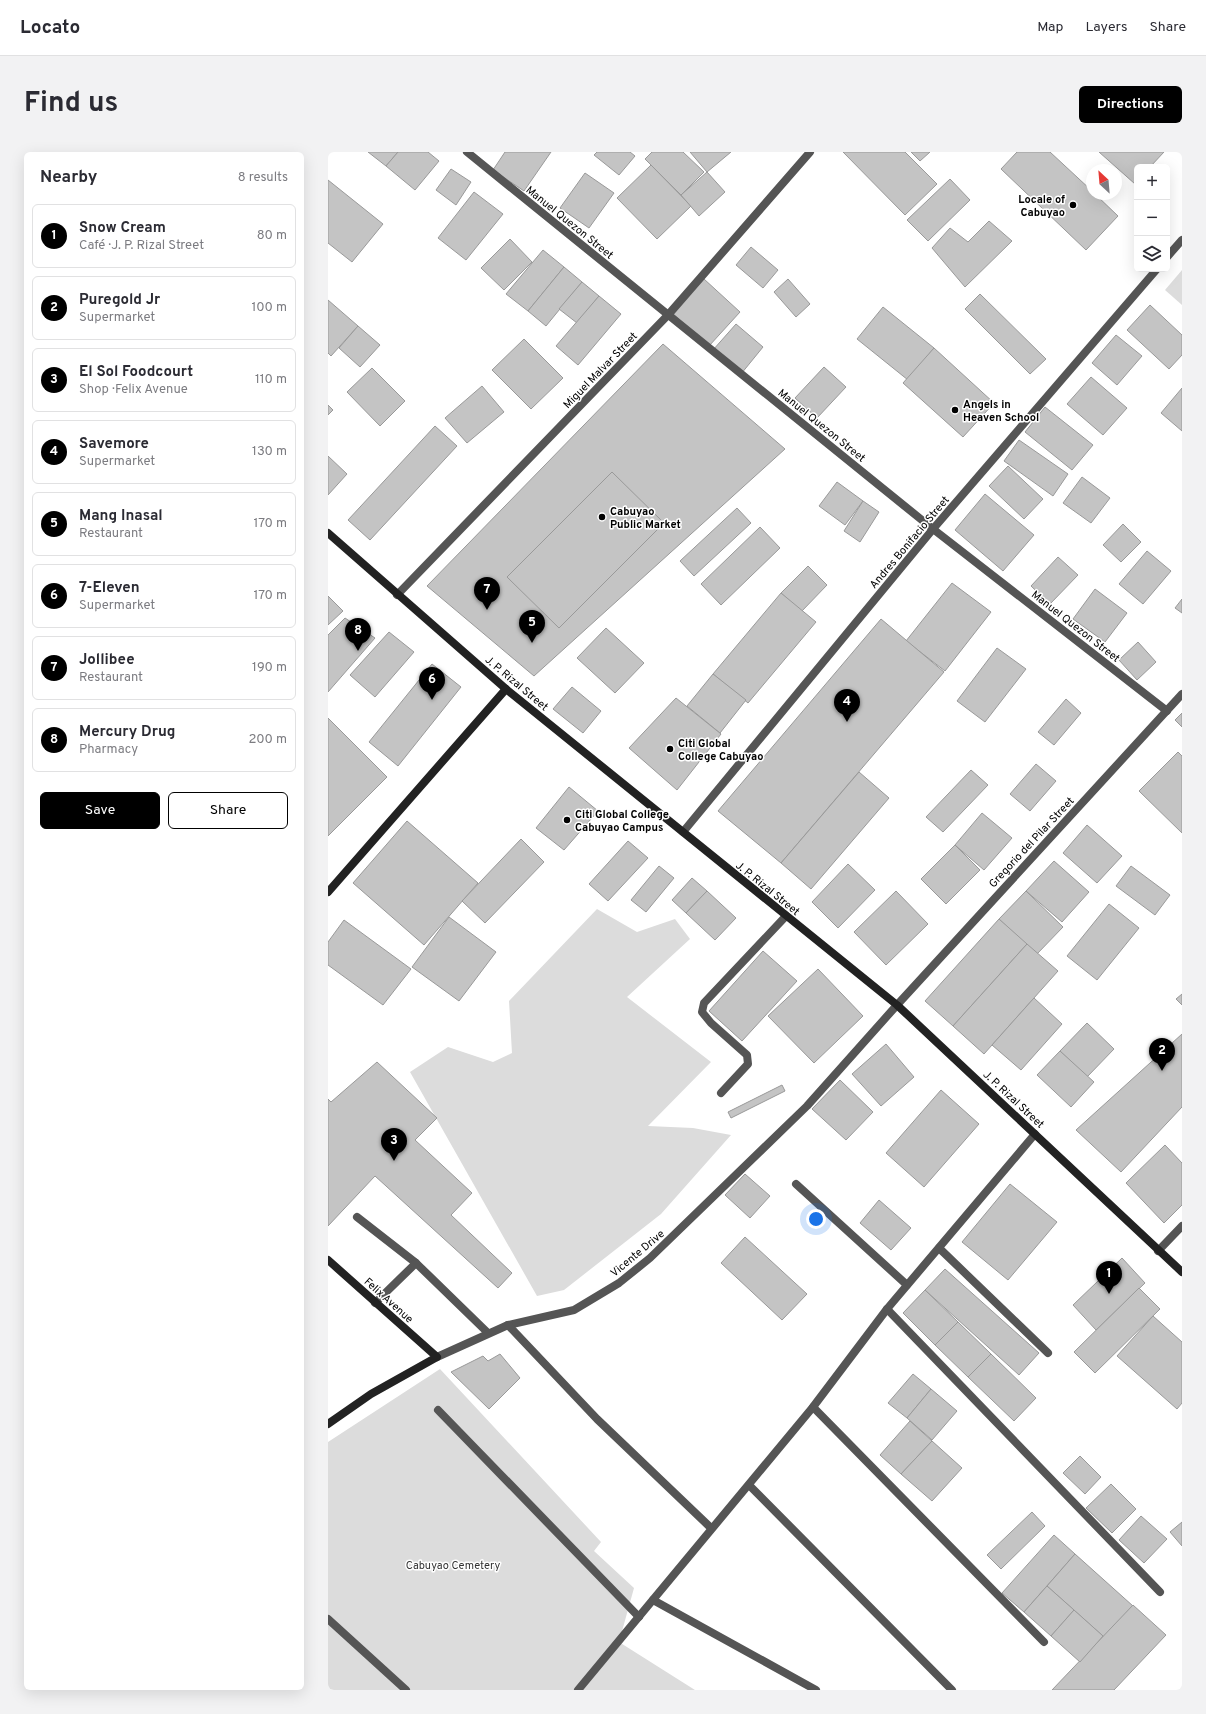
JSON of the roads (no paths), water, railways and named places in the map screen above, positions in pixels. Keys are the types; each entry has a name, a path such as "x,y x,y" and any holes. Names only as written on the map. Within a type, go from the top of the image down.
{"main road":[{"name":"J. P. Rizal Street","path":"328,533 506,689 897,1005 1182,1272"},
{"path":"328,892 506,689"},
{"name":"Felix Avenue","path":"328,1260 437,1357"},
{"name":"Vicente Drive","path":"328,1424 371,1394 437,1357"}],"street":[{"name":"Manuel Quezon Street","path":"467,152 933,529 1167,711"},
{"name":"Miguel Malvar Street","path":"397,594 668,315 810,152"},
{"path":"1170,254 1182,240"},
{"name":"Andres Bonifacio Street","path":"683,832 933,529 1154,272"},
{"name":"Gregorio del Pilar Street","path":"897,1005 1182,694"},
{"path":"722,1093 748,1064 747,1055 711,1023 702,1012 704,1003 786,916"},
{"name":"Vicente Drive","path":"437,1357 508,1325 574,1310 619,1283 650,1258 808,1106 897,1005"},
{"path":"578,1690 813,1407 907,1285 1035,1134"},
{"path":"796,1184 907,1285"},
{"path":"357,1218 416,1263 488,1333"},
{"path":"1158,1251 1182,1226"},
{"path":"939,1248 1048,1353"},
{"path":"375,1303 416,1263"},
{"path":"887,1310 1160,1592"},
{"path":"508,1325 596,1419 711,1528"},
{"path":"813,1407 1044,1642"},
{"path":"438,1410 639,1617"},
{"path":"749,1485 952,1690"},
{"path":"653,1600 816,1690"},
{"path":"328,1619 406,1690"}],"place":[{"name":"Locale of Cabuyao","path":"1073,205"},
{"name":"Angels in Heaven School","path":"955,410"},
{"name":"Cabuyao Public Market","path":"602,517"},
{"name":"Jollibee","path":"487,610"},
{"name":"Mang Inasal","path":"532,643"},
{"name":"Mercury Drug","path":"358,651"},
{"name":"7-Eleven","path":"432,700"},
{"name":"Savemore","path":"847,722"},
{"name":"Citi Global College Cabuyao","path":"670,749"},
{"name":"Citi Global College Cabuyao Campus","path":"567,820"},
{"name":"Puregold Jr","path":"1162,1071"},
{"name":"El Sol Foodcourt","path":"394,1161"},
{"name":"Snow Cream","path":"1109,1294"}],"park label":[{"name":"Cabuyao Cemetery","path":"453,1565"}]}
